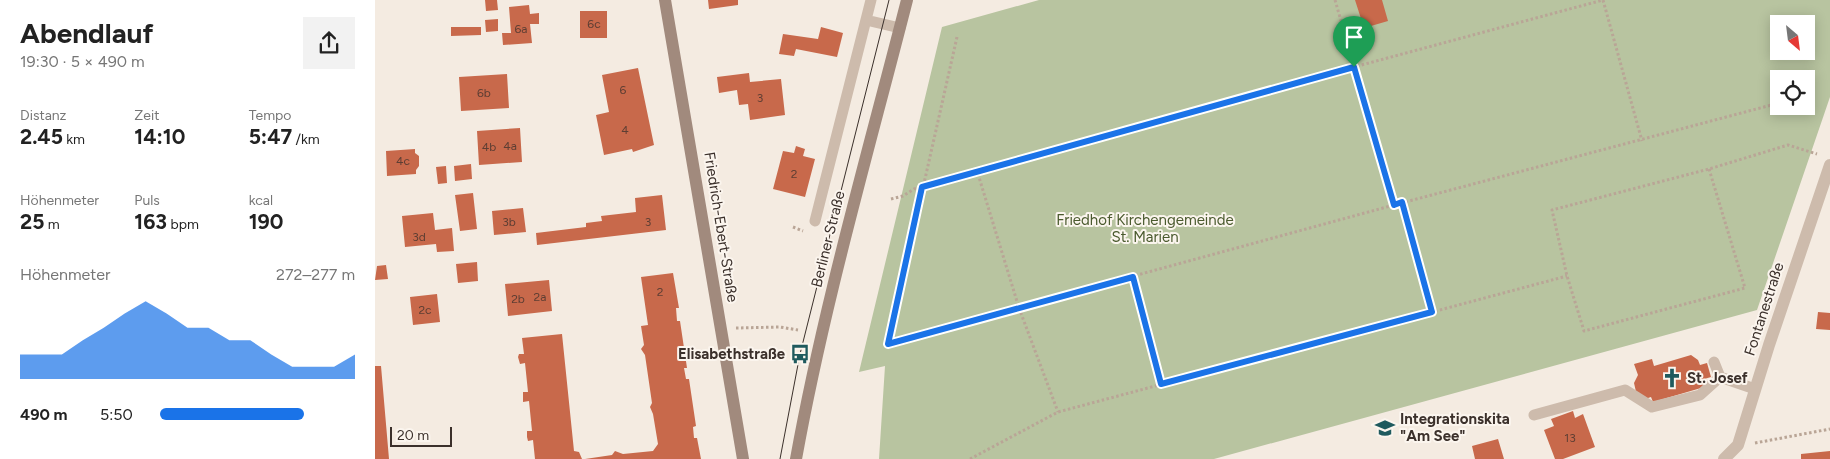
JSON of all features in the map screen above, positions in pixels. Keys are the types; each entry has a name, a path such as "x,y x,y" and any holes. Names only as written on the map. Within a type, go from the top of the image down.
{"street":[{"name":"Friedrich-Ebert-Straße","path":"665,0 743,459"},
{"name":"Berliner Straße","path":"796,459 810,380 856,191 907,0"},
{"name":"Fontanestraße","path":"1723,459 1738,445 1830,165"}],"lane":[{"name":"Berliner Straße","path":"815,221 871,0"},
{"path":"866,20 900,28"},
{"path":"1714,362 1719,377"},
{"path":"1719,377 1755,389"},
{"path":"1533,415 1625,390 1652,407 1700,395 1719,377"}],"path":[{"path":"1335,0 1394,205"},
{"path":"891,199 922,187 977,174 1354,67 1603,0 1642,141"},
{"path":"957,37 888,344 1402,202 1642,141 1770,105"},
{"path":"1709,169 1745,288 1585,331 1567,276 1552,210 1709,169 1788,145 1812,153"},
{"path":"977,174 1019,308 1058,412"},
{"path":"1402,202 1432,312"},
{"path":"793,227 803,231"},
{"path":"970,459 1058,412 1567,276"},
{"path":"1133,277 1161,384"},
{"path":"721,330 780,327 798,330"},
{"path":"1765,443 1830,429"}],"green space":[{"name":"Friedhof Kirchengemeinde St. Marien","path":"1039,0 1830,0 1830,97 1757,310 1214,459 879,459 885,366 859,372 942,27"}],"building":[{"path":"485,0 497,0 498,10 486,11"},
{"path":"708,0 738,0 738,5 709,9"},
{"path":"1355,0 1382,0 1388,21 1364,28"},
{"path":"529,5 530,14 539,13 539,24 530,24 532,43 503,45 502,33 511,33 509,7"},
{"path":"580,11 607,11 607,38 580,38"},
{"path":"498,19 498,31 486,32 485,20"},
{"path":"451,27 481,27 481,35 451,36"},
{"path":"821,27 843,33 837,57 796,49 794,56 779,54 783,34 818,39"},
{"path":"638,68 654,145 633,152 632,149 604,155 596,115 609,112 602,75"},
{"path":"749,73 750,82 781,79 785,115 750,120 748,104 739,105 737,90 719,93 717,77"},
{"path":"507,74 509,108 461,111 459,77"},
{"path":"520,128 522,162 479,165 477,131"},
{"path":"796,146 805,149 803,156 815,159 805,197 773,189 783,151 794,153"},
{"path":"415,149 415,153 419,156 419,166 416,174 387,176 386,151"},
{"path":"471,164 472,179 455,181 454,166"},
{"path":"446,166 447,183 438,184 436,167"},
{"path":"473,193 477,229 460,231 455,195"},
{"path":"662,195 666,230 537,245 536,233 586,227 586,223 602,221 601,216 636,212 635,198"},
{"path":"523,208 526,232 494,235 492,211"},
{"path":"433,213 435,230 452,228 454,251 437,252 436,244 405,247 402,216"},
{"path":"477,262 478,281 458,283 456,264"},
{"path":"386,265 388,279 375,280 377,266"},
{"path":"673,273 679,308 676,308 677,321 680,321 687,368 684,368 686,379 689,379 696,426 693,427 694,438 697,438 701,459 585,459 612,455 615,451 623,454 653,451 658,444 650,407 652,403 645,355 641,349 644,345 641,326 648,325 641,277"},
{"path":"549,280 552,311 508,316 505,284"},
{"path":"437,294 440,322 413,325 410,297"},
{"path":"1818,312 1830,313 1830,330 1816,329"},
{"path":"562,334 574,451 579,452 582,459 535,459 533,440 528,441 527,437 527,431 532,431 529,401 523,402 523,392 528,392 525,363 520,364 518,357 519,354 524,354 522,338"},
{"name":"St. Josef","path":"1691,355 1698,360 1700,365 1707,363 1711,377 1704,379 1705,383 1701,388 1653,402 1651,397 1645,399 1637,396 1634,383 1638,375 1634,364 1652,359 1654,366"},
{"path":"375,366 381,366 389,459 375,459"},
{"path":"1573,411 1575,418 1583,414 1595,447 1563,459 1555,459 1544,430 1554,426 1551,419"},
{"path":"1498,439 1504,459 1475,459 1472,446"},
{"path":"1830,451 1830,459 1801,459 1801,454"}],"tram line":[{"path":"780,459 800,354 889,0"}],"place":[{"name":"Elisabethstraße","path":"800,354"},
{"name":"St. Josef","path":"1672,378"},
{"name":"Integrationskita \"Am See\"","path":"1385,428"}],"route":[{"path":"1354,67 1394,205 1402,202 1432,312 1161,384 1133,277 888,344 922,187 977,174 1354,67"}]}
